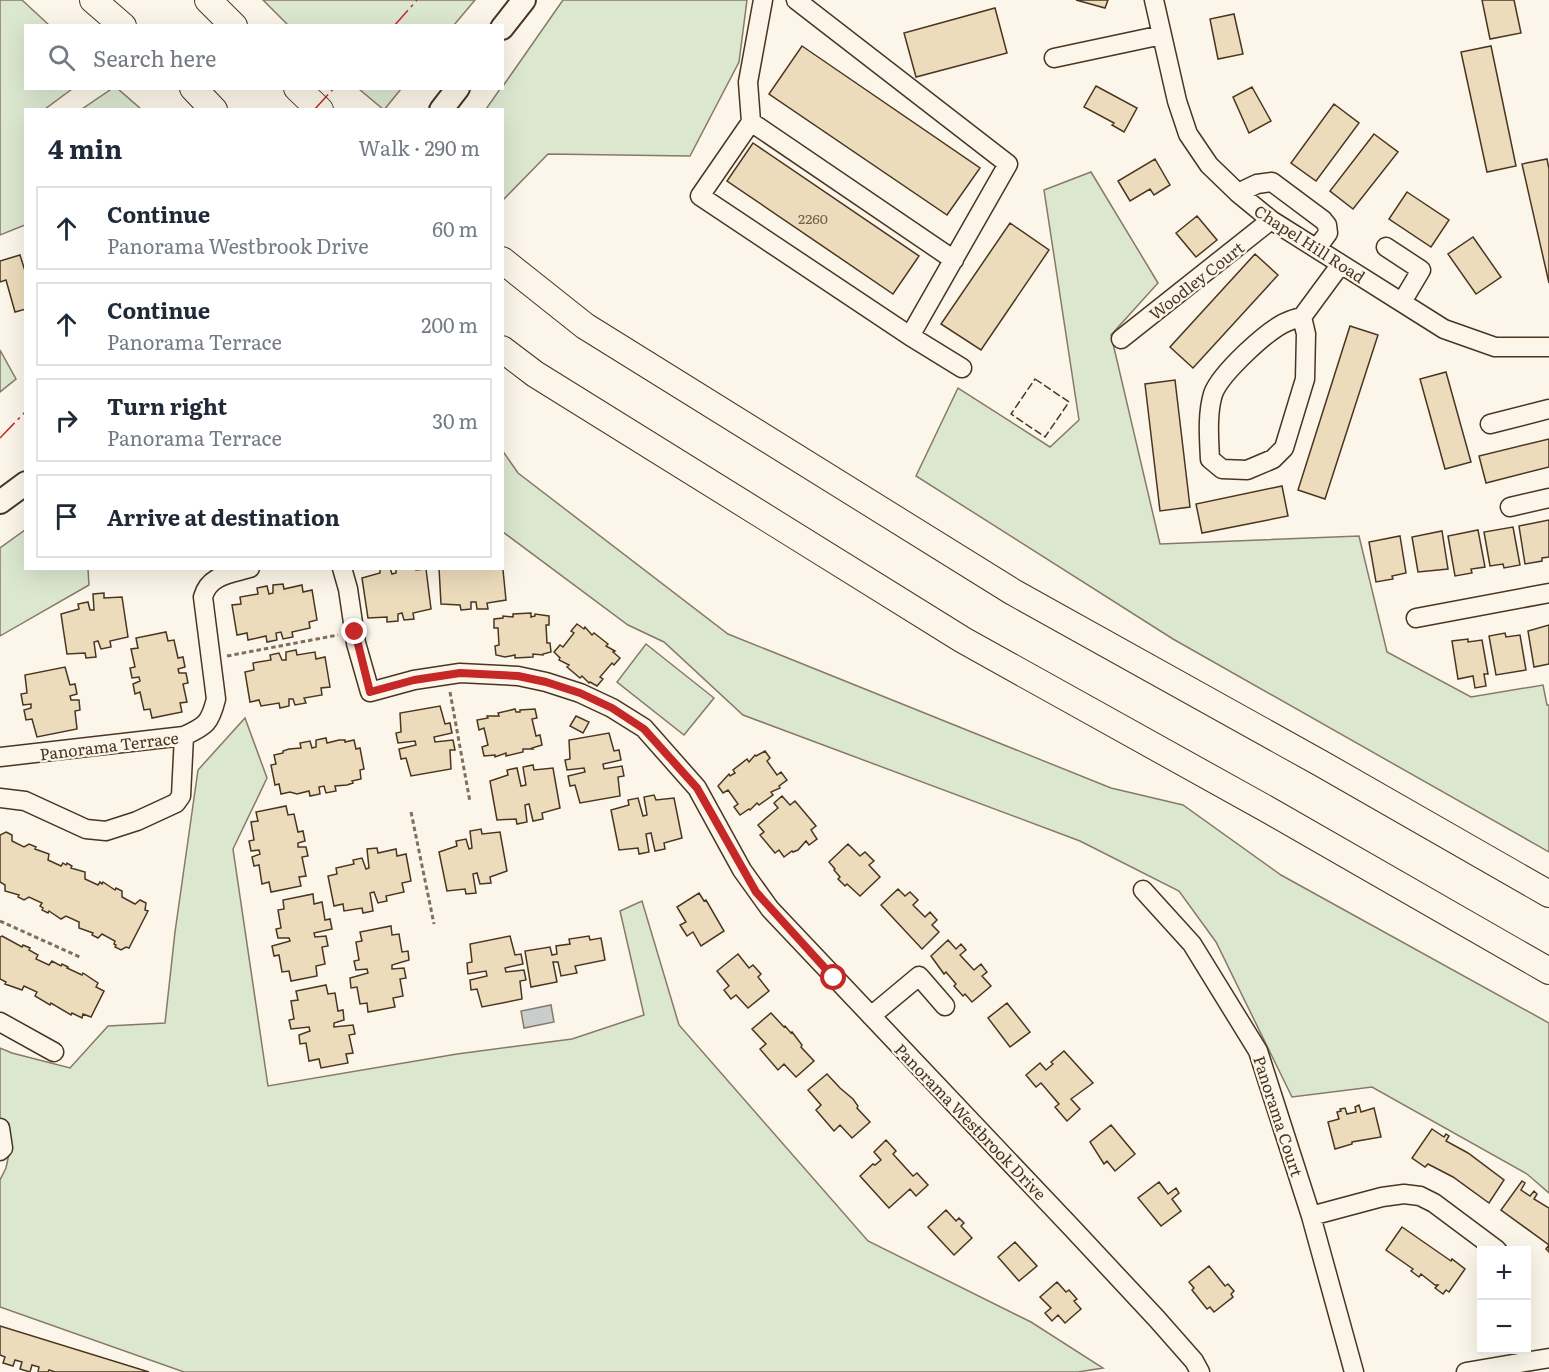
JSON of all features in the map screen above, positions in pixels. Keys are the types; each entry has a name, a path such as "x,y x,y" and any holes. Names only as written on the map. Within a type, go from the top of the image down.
{"highway":[{"path":"93,0 121,24"},
{"path":"105,0 128,24"},
{"path":"208,0 232,24"},
{"path":"195,90 212,108"},
{"path":"504,263 585,326 1013,592 1322,764 1549,894"},
{"path":"504,351 535,374 963,640 1272,812 1549,971"}],"main road":[{"path":"504,25 524,0"},
{"path":"443,108 456,90"},
{"path":"0,502 24,484"}],"street":[{"path":"763,0 748,82 750,122 700,196 962,368"},
{"path":"796,0 1008,164 910,336"},
{"name":"Chapel Hill Road","path":"1154,0 1177,101 1188,134 1209,165 1238,193 1272,220 1444,329 1495,347 1549,347"},
{"path":"1054,58 1162,35"},
{"path":"750,122 954,260"},
{"path":"1238,193 1257,184 1272,182 1327,225 1328,233 1317,248"},
{"name":"Woodley Court","path":"1122,339 1272,220"},
{"path":"1386,246 1421,270 1401,302"},
{"path":"1302,317 1306,334 1305,379 1284,448 1273,459 1247,470 1222,469 1210,459 1209,430 1213,396 1219,382 1232,366 1268,335 1287,321 1302,317 1341,264"},
{"path":"1490,424 1549,409"},
{"path":"1510,507 1549,498"},
{"name":"Panorama Terrace","path":"0,757 184,736 204,727 213,711 216,685 203,597 212,580 243,570"},
{"path":"343,570 370,692 414,680 447,675"},
{"path":"1416,618 1549,593"},
{"name":"Panorama Westbrook Drive","path":"447,675 460,673 518,676 546,682 580,693 612,708 644,729 697,788 742,870 770,909 1156,1319 1194,1361 1200,1372"},
{"path":"0,798 25,801 86,829 106,831 137,821 176,803 181,796 184,736"},
{"name":"Panorama Court","path":"1143,890 1192,944 1258,1051 1311,1216 1354,1372"},
{"path":"871,1016 919,976 945,1006"},
{"path":"0,1022 54,1052"},
{"path":"0,1128 3,1148 0,1151"},
{"path":"1311,1216 1382,1197 1404,1194 1420,1196 1434,1203 1493,1246"},
{"path":"1466,1372 1549,1358"}],"path":[{"path":"212,659 355,632"},
{"path":"447,675 470,802"},
{"path":"411,813 434,924"},
{"path":"0,921 82,958"}],"green space":[{"path":"0,0 22,0 48,24 24,24 24,90 71,90 46,108 24,108 24,225 0,235"},
{"path":"263,0 475,0 455,24 287,24"},
{"path":"563,0 747,0 739,62 690,156 548,154 504,199 504,108 487,108 499,90 504,90 504,85"},
{"path":"110,90 119,90 140,108 83,108"},
{"path":"360,90 400,90 386,108 382,108"},
{"path":"1091,172 1158,283 1111,335 1160,544 1359,536 1387,652 1471,697 1543,685 1547,705 1549,705 1549,852 1173,639 916,476 958,388 1050,447 1079,420 1044,190"},
{"path":"0,350 16,379 0,392"},
{"path":"504,453 518,473 728,634 1111,788 1183,805 1281,875 1549,1023 1549,1193 1527,1174 1372,1087 1292,1097 1216,942 1179,891 1080,841 743,715 664,642 628,625 504,533"},
{"path":"24,531 24,570 88,570 89,585 0,636 0,548"},
{"path":"646,644 714,698 684,735 617,682"},
{"path":"245,718 267,778 233,849 268,1086 457,1054 572,1039 644,1015 620,911 642,901 679,1025 868,1241 1031,1322 1103,1368 1078,1372 184,1372 0,1307 0,1180 6,1168 11,1144 0,1120 0,1048 70,1068 108,1026 165,1023 175,932 198,770"}],"shaded area":[{"path":"551,1005 554,1022 524,1028 521,1011"}],"building":[{"path":"1076,0 1108,0 1105,8"},
{"path":"1482,0 1514,0 1521,33 1490,39"},
{"path":"995,8 1007,53 916,77 904,33"},
{"path":"1234,14 1243,54 1218,59 1210,19"},
{"path":"802,46 980,168 947,215 769,94"},
{"path":"1491,46 1516,166 1487,172 1461,52"},
{"path":"1096,86 1137,108 1124,132 1112,125 1114,123 1084,107"},
{"path":"1252,87 1271,121 1249,133 1233,97"},
{"path":"1334,104 1359,123 1316,181 1291,163"},
{"path":"1374,134 1398,152 1353,209 1330,191"},
{"path":"753,143 919,256 893,294 727,181"},
{"path":"1155,159 1170,185 1154,195 1150,189 1130,201 1118,181"},
{"path":"1547,159 1549,169 1549,283 1522,164"},
{"path":"1407,192 1449,220 1431,247 1389,219"},
{"path":"1197,216 1217,240 1196,257 1176,233"},
{"path":"1010,223 1049,250 981,350 941,324"},
{"path":"1473,237 1501,277 1476,294 1448,254"},
{"path":"1255,254 1278,275 1193,368 1170,347"},
{"path":"20,255 24,268 24,310 15,312 6,280 0,282 0,261"},
{"path":"1350,326 1378,335 1325,499 1298,490"},
{"path":"1446,372 1471,462 1445,469 1420,379"},
{"path":"1175,380 1190,507 1160,511 1145,384"},
{"path":"1549,439 1549,467 1486,483 1479,456"},
{"path":"1282,486 1288,516 1202,533 1196,504"},
{"path":"1549,520 1549,557 1542,558 1542,561 1525,564 1519,526"},
{"path":"1513,527 1520,565 1504,568 1503,564 1490,566 1484,532"},
{"path":"1478,530 1485,567 1471,569 1472,573 1455,576 1448,536"},
{"path":"1442,531 1448,569 1418,572 1412,537"},
{"path":"1400,536 1406,573 1392,576 1393,579 1376,582 1369,542"},
{"path":"380,570 391,570 392,574 396,573 396,570 426,570 431,609 413,613 414,619 404,620 402,613 398,614 398,621 387,622 387,617 368,618 362,578 380,573"},
{"path":"439,570 503,570 506,600 487,603 488,609 477,609 476,602 471,602 471,609 461,610 460,605 441,604"},
{"path":"283,584 284,589 302,585 303,592 312,590 317,620 309,622 310,628 292,632 293,637 283,639 281,632 276,633 277,640 267,642 266,636 248,640 247,633 237,635 232,605 241,604 240,597 258,594 257,588 267,586 269,594 273,593 273,585"},
{"path":"104,593 104,598 122,597 128,637 110,641 111,647 101,649 98,641 94,642 96,657 86,658 85,653 67,654 61,614 79,609 78,604 88,602 90,610 94,610 93,594"},
{"path":"531,613 531,617 535,614 549,616 549,625 546,625 547,643 550,643 551,652 543,655 533,654 533,657 515,658 515,655 505,657 496,655 495,646 499,645 498,628 494,628 494,619 503,618 503,616 513,617 513,614"},
{"path":"577,624 584,629 585,627 592,635 594,633 608,644 606,646 615,651 613,652 620,658 614,665 612,663 600,677 603,679 597,686 589,683 582,676 580,678 567,667 569,665 559,660 560,658 554,652 560,645 563,647 574,633 571,631"},
{"path":"1549,625 1549,664 1534,667 1528,631"},
{"path":"166,632 168,641 174,640 178,658 183,657 185,667 178,669 179,673 186,673 188,683 183,684 187,702 180,703 182,712 152,718 150,709 144,710 140,692 135,694 133,684 140,681 139,677 132,678 130,668 135,667 131,649 138,648 136,638"},
{"path":"1505,633 1506,637 1520,635 1526,670 1496,675 1489,636"},
{"path":"1468,639 1468,642 1482,640 1488,674 1484,674 1486,686 1475,688 1473,676 1458,679 1452,641"},
{"path":"296,650 297,655 315,652 316,659 325,657 330,687 321,688 322,695 304,698 306,703 295,705 293,699 289,699 289,706 280,708 279,703 261,706 259,700 250,702 245,672 254,670 253,663 271,660 270,655 279,653 282,660 286,660 286,652"},
{"path":"65,667 70,685 75,684 77,694 70,696 71,700 79,700 80,710 75,711 77,729 37,737 32,719 26,720 24,710 31,708 31,704 23,705 21,694 27,693 25,675"},
{"path":"440,706 445,724 450,723 452,733 434,737 435,742 453,740 455,750 450,750 451,769 411,776 406,758 401,759 399,749 416,745 415,741 398,743 396,733 401,732 400,713"},
{"path":"515,709 516,712 520,712 520,710 535,709 537,718 532,719 536,736 540,735 542,745 506,756 506,753 495,757 495,755 484,756 482,747 488,745 484,728 479,730 477,720 488,718 487,716 499,716 498,713"},
{"path":"576,716 589,722 583,733 570,726"},
{"path":"609,733 614,751 619,750 621,760 603,764 604,769 622,766 624,776 618,777 620,796 580,803 575,785 570,786 568,776 585,772 584,768 567,770 565,760 570,759 569,740"},
{"path":"326,738 327,743 354,740 356,749 360,748 364,769 360,770 361,779 347,785 335,786 336,791 326,793 324,786 319,787 320,794 310,796 309,791 281,794 279,784 275,785 271,765 276,764 274,755 289,749 301,748 300,743 310,741 312,748 316,747 316,740"},
{"path":"765,751 770,758 767,761 777,775 781,772 787,780 779,786 780,788 771,792 773,795 740,815 734,807 738,804 728,790 723,793 718,786 729,774 730,776 735,773 733,770 747,759 749,762 755,755"},
{"path":"533,765 534,770 553,768 560,808 542,813 543,819 533,821 529,804 525,805 527,822 517,824 516,819 497,820 490,781 508,775 507,770 517,768 521,786 526,785 523,767"},
{"path":"654,795 656,800 674,798 682,838 664,843 665,849 655,851 651,833 646,834 649,852 639,854 638,848 619,850 611,810 629,805 628,800 638,798 643,816 647,815 644,797"},
{"path":"782,796 790,805 795,801 816,826 811,830 817,839 809,845 806,841 798,850 784,857 779,850 775,853 760,835 764,832 758,825 778,808 774,803"},
{"path":"286,806 288,815 294,814 298,832 303,831 305,841 298,843 298,847 306,847 308,856 302,857 306,876 299,877 301,886 271,892 269,882 262,884 259,865 254,866 252,857 260,854 259,850 251,851 249,841 254,840 251,822 258,821 256,812"},
{"path":"481,829 482,834 500,832 507,871 490,877 491,883 480,884 477,873 473,874 476,893 466,894 465,889 447,891 439,852 457,846 456,841 466,839 469,849 472,848 470,831"},
{"path":"6,832 12,835 12,841 24,847 29,844 49,854 48,860 61,866 67,863 72,866 71,868 85,872 85,879 98,885 103,882 115,890 116,888 122,891 122,897 135,904 140,900 146,903 145,910 148,911 129,948 121,950 115,947 115,941 102,934 98,938 92,935 93,933 79,928 79,922 66,916 61,919 49,911 48,913 42,910 40,906 42,903 29,897 24,900 18,897 19,895 5,891 5,885 0,882 0,835"},
{"path":"848,844 860,856 865,852 874,861 869,865 880,877 860,896 838,879 840,877 829,862"},
{"path":"377,848 378,853 396,849 397,856 406,854 411,881 402,883 404,892 386,896 387,901 378,903 374,892 370,893 373,911 363,913 362,908 344,911 343,904 334,906 328,876 337,874 336,868 354,864 353,860 362,858 366,869 369,868 367,849"},
{"path":"898,889 905,896 910,892 918,900 913,905 925,917 930,912 937,920 932,925 939,932 922,949 881,905"},
{"path":"699,893 704,901 706,900 724,931 701,946 693,932 687,936 680,925 686,922 677,907"},
{"path":"313,894 314,904 322,902 325,920 330,919 332,929 314,933 315,937 326,936 328,946 322,947 325,964 316,966 317,976 291,981 289,971 282,972 279,955 274,956 272,946 290,941 289,938 278,938 276,929 281,928 278,910 284,909 283,900"},
{"path":"391,926 392,935 399,934 402,952 408,951 409,960 392,965 392,969 404,968 406,978 400,979 403,996 393,998 395,1007 368,1012 367,1003 360,1004 357,987 351,988 350,978 368,973 367,969 356,970 354,961 359,960 356,942 362,941 360,932"},
{"path":"510,936 515,955 521,954 523,964 505,968 506,972 524,970 526,980 520,981 522,999 482,1007 477,989 471,990 470,980 487,976 486,971 468,974 467,963 472,962 470,944"},
{"path":"589,936 590,940 601,938 605,960 575,966 577,973 561,976 558,962 553,962 557,982 531,987 525,951 550,947 552,955 557,954 556,946 570,944 569,939"},
{"path":"0,937 22,947 23,945 30,948 29,950 38,955 36,959 49,965 52,961 61,966 62,964 82,975 83,973 98,983 96,987 104,991 91,1017 83,1014 82,1018 72,1013 71,1015 35,996 37,992 24,986 22,990 5,984 6,982 0,979"},
{"path":"948,940 956,949 961,944 966,950 960,955 974,970 981,964 987,972 982,976 991,986 972,1002 954,986 956,984 946,972 944,974 931,956"},
{"path":"738,954 749,968 753,965 761,974 758,977 769,991 748,1008 736,995 731,999 724,990 729,986 717,971"},
{"path":"326,985 328,994 335,993 338,1011 343,1010 344,1020 334,1023 334,1027 353,1025 355,1034 349,1035 353,1053 346,1054 348,1063 321,1068 319,1059 309,1061 306,1043 300,1044 299,1035 310,1031 309,1027 291,1029 289,1020 294,1019 291,1001 298,1000 296,991"},
{"path":"1007,1003 1030,1032 1010,1047 988,1018"},
{"path":"771,1013 792,1032 802,1045 801,1047 814,1061 796,1077 784,1064 778,1070 760,1049 766,1044 752,1029"},
{"path":"1064,1051 1093,1083 1071,1099 1080,1109 1067,1121 1055,1107 1059,1104 1041,1083 1036,1087 1026,1075 1040,1063 1046,1070 1053,1064 1051,1062"},
{"path":"827,1074 853,1099 857,1108 870,1122 852,1138 840,1125 834,1131 816,1110 821,1105 808,1090"},
{"path":"1359,1105 1361,1112 1374,1108 1381,1137 1352,1142 1352,1144 1335,1149 1328,1122 1339,1119 1337,1112 1341,1111 1340,1109 1345,1108 1347,1114 1356,1112 1355,1107"},
{"path":"1111,1125 1135,1154 1115,1171 1107,1161 1104,1164 1090,1142"},
{"path":"1432,1129 1444,1137 1446,1134 1449,1136 1446,1141 1468,1153 1504,1180 1489,1203 1453,1177 1428,1164 1425,1167 1412,1158"},
{"path":"886,1140 896,1151 893,1154 913,1176 917,1173 928,1185 916,1196 910,1189 889,1208 860,1176 881,1160 874,1152"},
{"path":"1522,1181 1525,1183 1521,1190 1530,1196 1534,1191 1537,1194 1534,1199 1549,1208 1549,1245 1501,1210"},
{"path":"1159,1182 1168,1194 1176,1188 1179,1193 1172,1199 1181,1211 1161,1226 1138,1198"},
{"path":"946,1210 956,1221 959,1218 964,1223 961,1226 972,1238 954,1255 928,1227"},
{"path":"1402,1227 1465,1269 1449,1292 1446,1290 1443,1294 1435,1288 1438,1285 1421,1274 1419,1277 1411,1271 1413,1269 1386,1250"},
{"path":"1015,1242 1037,1266 1019,1281 998,1257"},
{"path":"1209,1266 1225,1286 1228,1284 1234,1291 1231,1294 1233,1297 1214,1312 1210,1307 1207,1309 1192,1290 1194,1288 1189,1282"},
{"path":"1057,1282 1077,1299 1074,1301 1081,1309 1065,1323 1058,1315 1052,1321 1045,1313 1051,1308 1040,1297"},
{"path":"0,1326 149,1372 55,1372 49,1370 38,1372 39,1367 32,1365 30,1372 20,1369 22,1362 15,1360 13,1366 3,1363 5,1357 0,1355"}],"fence":[{"path":"1035,379 1069,402 1045,437 1011,414 1035,379"}],"power":[{"path":"396,24 417,0"},
{"path":"316,108 332,90"},
{"path":"0,438 24,413"}],"route":[{"path":"355,632 370,692 414,680 460,673 518,676 580,693 612,708 644,729 697,788 756,892 834,978"}]}
